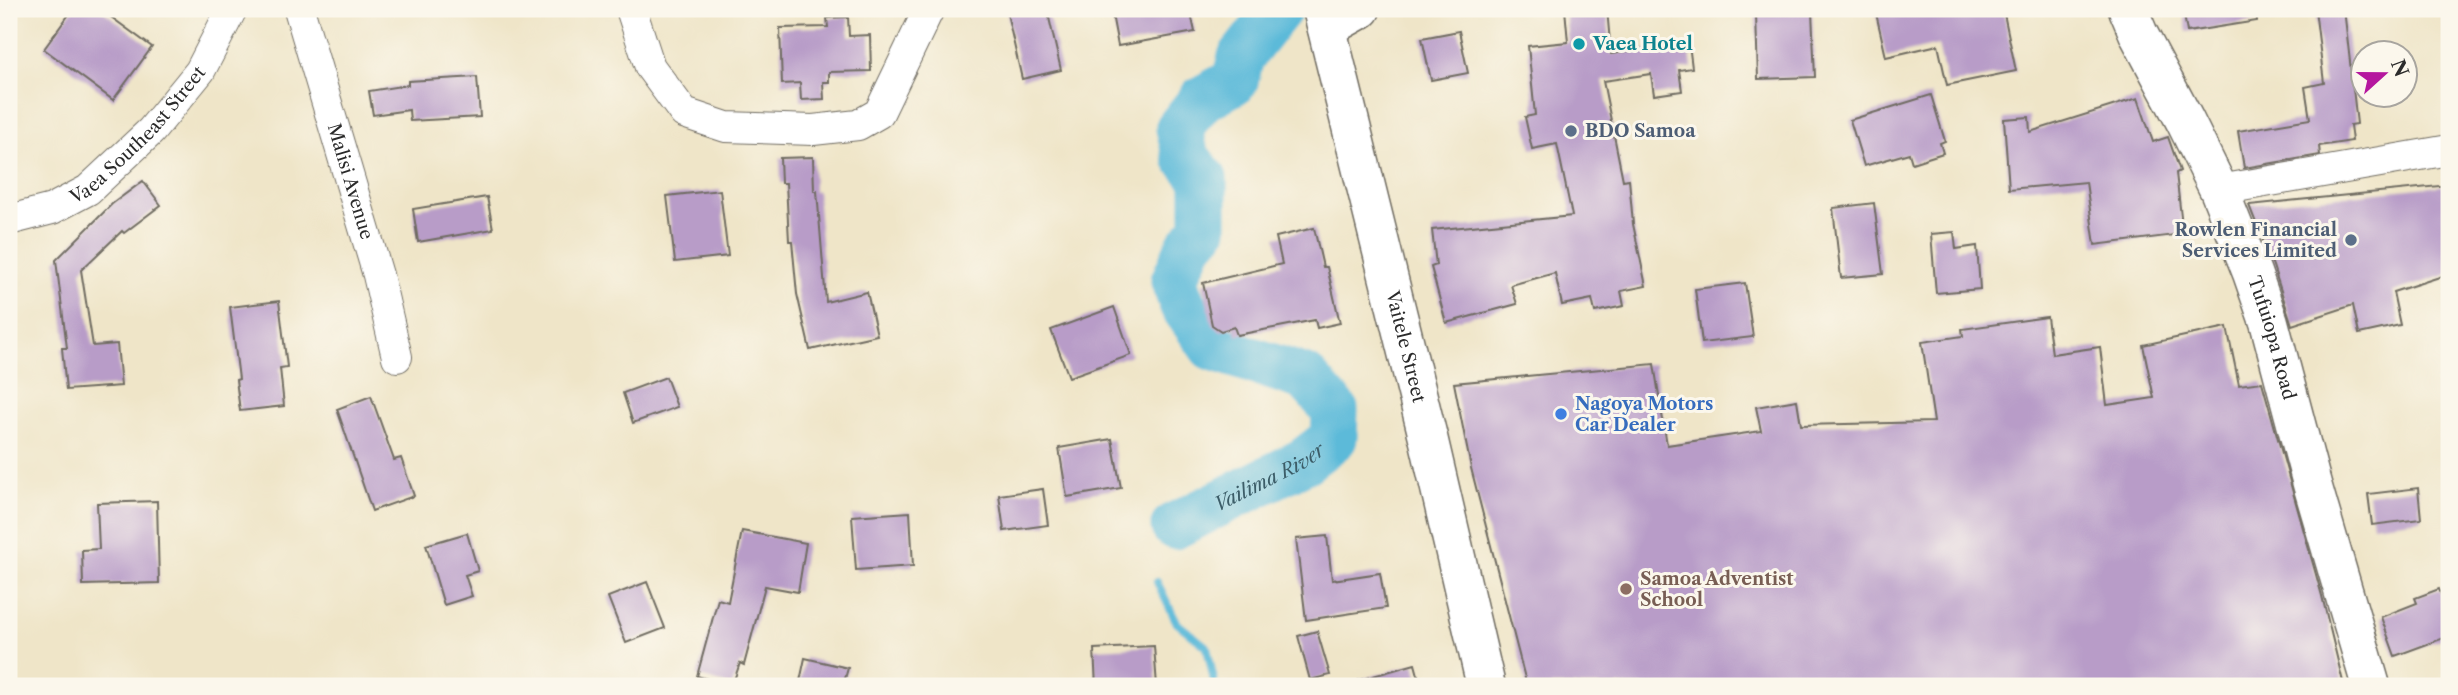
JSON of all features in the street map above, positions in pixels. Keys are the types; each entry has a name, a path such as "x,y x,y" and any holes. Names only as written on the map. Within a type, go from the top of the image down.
{"main road":[{"path":"1324,16 1361,9"},
{"name":"Tufuiopa Road","path":"2128,9 2219,190 2269,322 2312,484 2371,686"},
{"name":"Vaitele Street","path":"1324,16 1429,437 1486,686"}],"street":[{"name":"Vaea Southeast Street","path":"9,220 52,209 88,190 151,131 200,71 232,9"},
{"name":"Malisi Avenue","path":"299,9 377,275 397,357"},
{"path":"631,9 650,67 684,113 726,127 813,130 858,125 879,113 929,9"},
{"path":"2219,190 2449,150"}],"building":[{"path":"73,9 100,9 152,47 113,100 44,49"},
{"path":"1006,9 1047,9 1061,70 1022,79"},
{"path":"1111,9 1190,9 1195,32 1118,46"},
{"path":"1565,9 1607,9 1611,54 1689,44 1692,68 1679,70 1682,91 1654,95 1651,74 1603,81 1623,180 1629,179 1633,224 1646,286 1621,291 1624,306 1595,312 1592,299 1562,305 1555,273 1511,285 1517,304 1446,323 1431,267 1436,265 1432,230 1572,216 1557,144 1532,149 1525,117 1535,115 1528,46 1568,42"},
{"path":"1875,9 2003,9 2016,71 1947,85 1938,45 1886,57"},
{"path":"2183,9 2256,9 2257,21 2187,32"},
{"path":"2315,9 2344,9 2350,62 2350,108 2355,108 2357,124 2350,125 2352,141 2319,146 2320,155 2244,168 2238,131 2310,119 2305,87 2324,83"},
{"path":"1812,12 1815,77 1758,79 1756,14"},
{"path":"848,17 849,36 870,35 871,71 829,72 829,82 823,82 824,99 801,100 800,83 782,84 780,28 828,27 827,18"},
{"path":"1459,31 1468,73 1431,80 1422,38"},
{"path":"477,77 480,117 410,121 409,110 373,115 369,91 408,85 408,81"},
{"path":"1931,95 1945,141 1940,143 1943,153 1912,163 1909,153 1864,166 1850,120"},
{"path":"2138,98 2153,142 2168,137 2180,171 2176,173 2183,234 2095,245 2086,182 2009,189 2004,119 2029,117 2030,132"},
{"path":"813,157 826,302 867,292 877,335 810,350 797,294 792,241 789,241 786,183 781,183 780,158"},
{"path":"143,181 161,205 124,233 122,231 81,270 93,346 117,344 121,386 66,390 62,348 67,348 56,260 112,204"},
{"name":"Rowlen Financial Services Limited","path":"2449,185 2449,274 2393,292 2400,325 2359,334 2353,305 2292,325 2249,205"},
{"path":"720,190 728,256 675,262 667,196"},
{"path":"487,197 493,229 418,242 413,209"},
{"path":"1874,203 1883,274 1841,278 1833,208"},
{"path":"1314,228 1323,267 1327,267 1340,323 1317,328 1315,320 1237,335 1234,327 1221,331 1212,325 1203,283 1282,264 1276,237"},
{"path":"1954,232 1956,249 1977,246 1980,289 1936,293 1931,234"},
{"path":"1745,283 1753,337 1702,343 1695,289"},
{"path":"279,301 287,367 280,368 284,406 240,411 230,307"},
{"path":"1114,307 1131,355 1069,377 1051,330"},
{"path":"2047,317 2052,354 2100,347 2107,405 2154,398 2143,345 2227,327 2239,385 2262,382 2322,596 2344,686 1527,686 1471,468 1454,383 1654,364 1667,445 1761,431 1756,407 1797,400 1801,425 1934,422 1922,342 1963,336 1962,329"},
{"path":"666,377 677,407 633,423 623,393"},
{"path":"371,396 394,460 401,458 414,496 372,511 337,409"},
{"path":"1112,439 1121,488 1067,497 1059,448"},
{"path":"2418,488 2421,519 2372,525 2368,494"},
{"path":"1043,489 1048,525 1004,531 999,495"},
{"path":"157,501 159,583 83,585 82,550 99,549 97,503"},
{"path":"910,512 913,566 856,570 852,516"},
{"path":"742,531 806,543 798,592 765,586 744,665 740,663 732,686 697,676 718,599 728,602"},
{"path":"467,533 478,571 465,575 472,596 444,605 426,545"},
{"path":"1327,536 1332,580 1380,573 1386,608 1306,620 1296,539"},
{"path":"647,582 665,628 626,643 608,597"},
{"path":"2439,589 2449,614 2449,636 2395,656 2381,617 2417,603 2415,598"},
{"path":"1317,631 1330,675 1310,680 1298,636"},
{"path":"1154,646 1157,686 1096,686 1094,649"},
{"path":"805,658 848,668 843,686 799,686"},
{"path":"1415,664 1421,686 1359,686 1359,680"}],"waterway":[{"name":"Vailima River","path":"1174,526 1304,461 1334,438 1335,410 1306,378 1212,347 1183,306 1174,281 1189,246 1204,229 1204,179 1186,157 1179,128 1202,99 1235,81 1241,57 1279,9"},
{"name":"Vailima River","path":"1157,582 1177,623 1207,647 1215,686"}],"place":[{"name":"Vaea Hotel","path":"1579,44"},
{"name":"BDO Samoa","path":"1571,131"},
{"name":"Rowlen Financial Services Limited","path":"2351,240"},
{"name":"Nagoya Motors Car Dealer","path":"1561,414"},
{"name":"Samoa Adventist School","path":"1626,589"}]}
